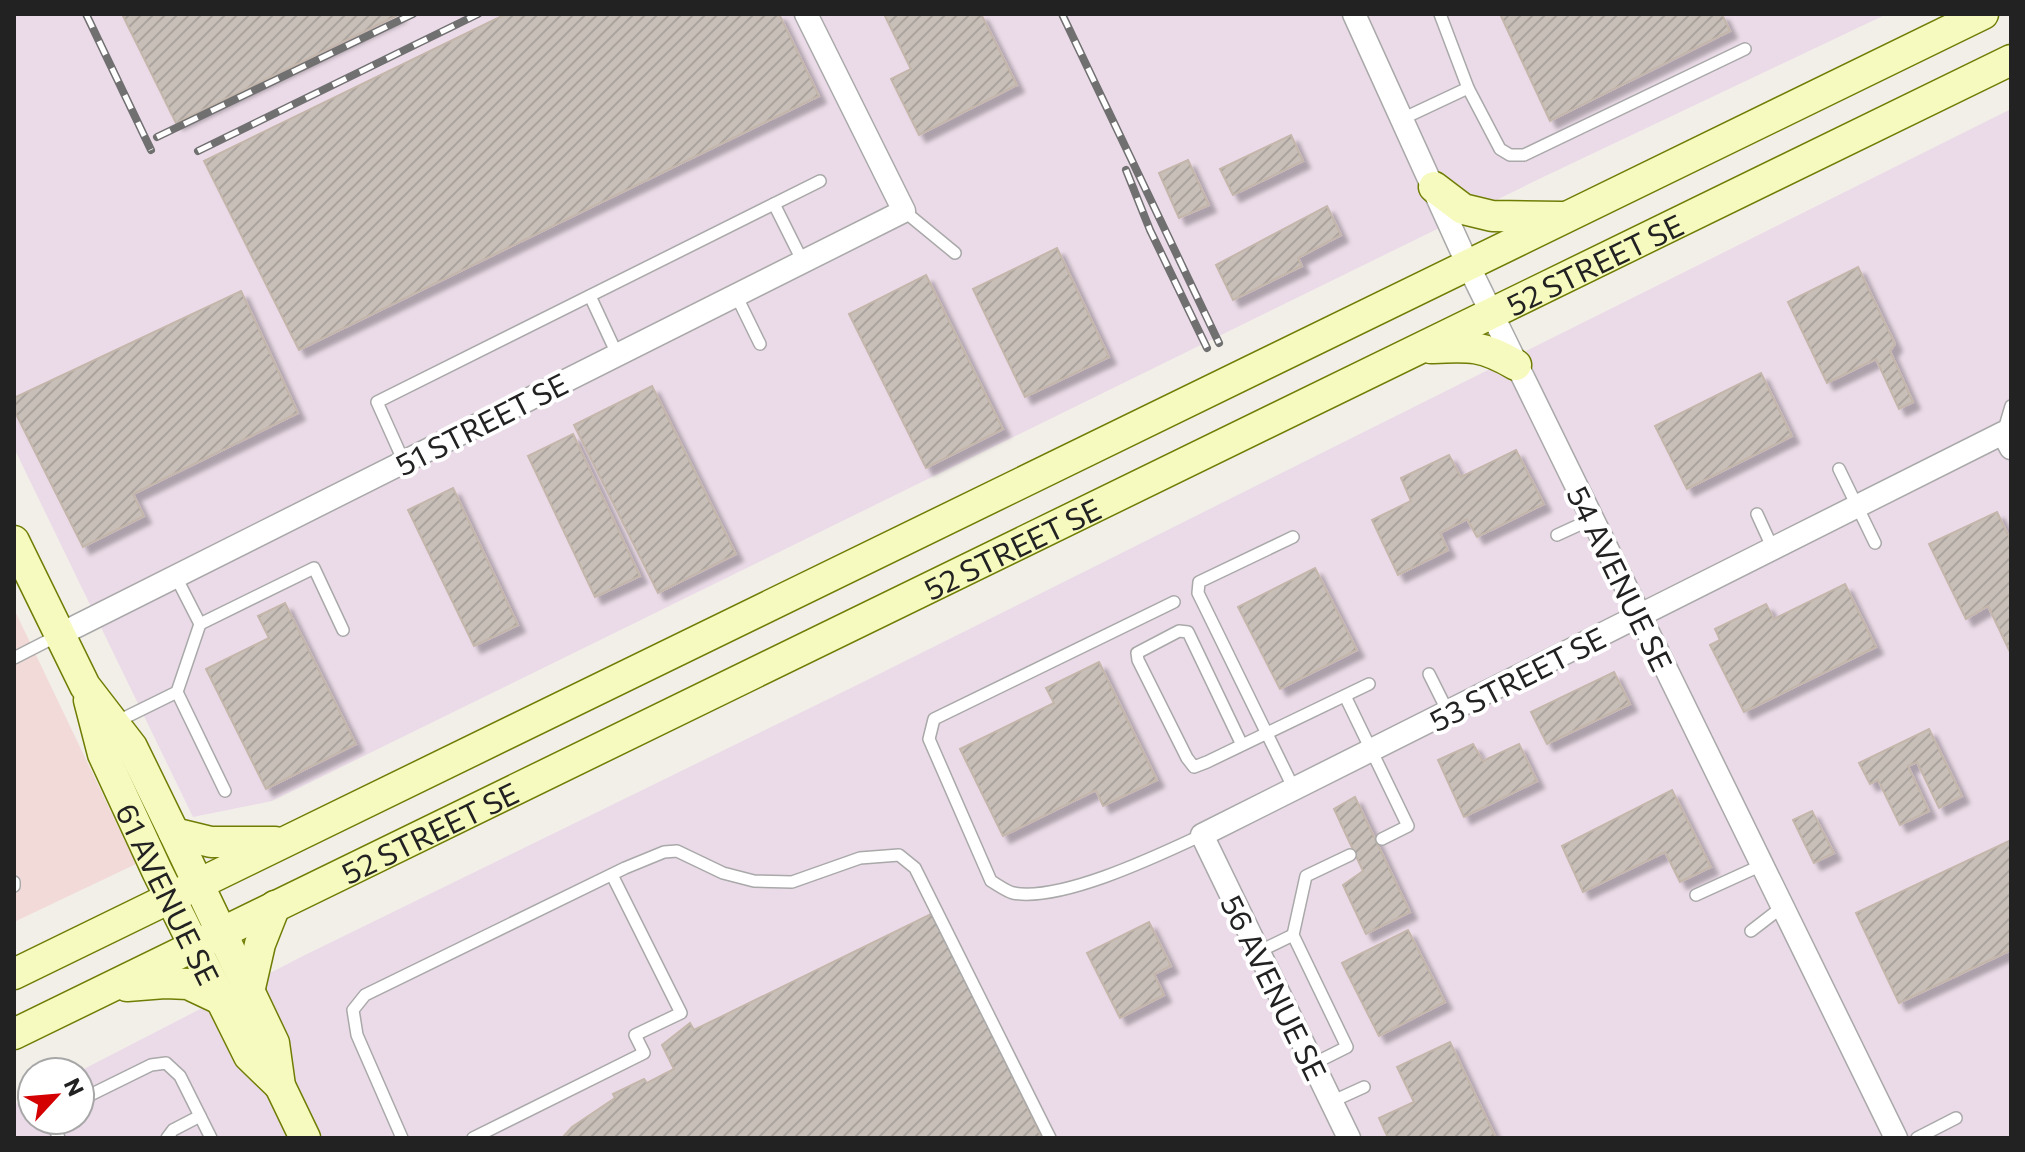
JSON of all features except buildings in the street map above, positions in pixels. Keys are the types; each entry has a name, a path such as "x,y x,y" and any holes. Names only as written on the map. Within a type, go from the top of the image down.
{"main road":[{"name":"52 STREET SE","path":"14,974 1983,14"},
{"name":"52 STREET SE","path":"14,1034 2011,60"},
{"path":"1434,187 1463,209 1492,216 1567,217"},
{"path":"1421,348 1472,346 1491,351 1516,365"},
{"name":"61 AVENUE SE","path":"14,541 85,686 132,747 174,833 198,884 208,938 236,996 274,1043 280,1086 305,1138"},
{"name":"61 AVENUE SE","path":"85,686 103,754 171,898 208,938"},
{"path":"174,833 211,842 281,842"},
{"path":"109,987 188,984 236,996 275,906"}],"street":[{"path":"806,14 904,211"},
{"name":"54 AVENUE SE","path":"1354,14 1491,314 1896,1138"},
{"name":"51 STREET SE","path":"59,635 904,211"},
{"name":"53 STREET SE","path":"1202,835 1857,507 2007,440"},
{"name":"56 AVENUE SE","path":"1202,835 1349,1138"}],"lane":[{"path":"1440,14 1468,88 1500,149 1510,155 1524,155 1745,49"},
{"path":"1402,119 1468,88"},
{"path":"404,462 377,402 820,181"},
{"path":"774,204 803,262"},
{"path":"904,211 955,253"},
{"path":"736,295 760,344"},
{"path":"590,296 617,354"},
{"path":"2007,440 2011,406"},
{"path":"1839,469 1875,543"},
{"path":"1757,514 1773,549"},
{"path":"1557,535 1592,519"},
{"path":"1293,537 1199,582 1198,593 1294,789"},
{"path":"225,791 177,692 200,624 314,568 343,630"},
{"path":"176,577 200,624"},
{"path":"1174,602 934,719 929,739 991,881 1011,892 1046,894 1136,865 1202,835"},
{"path":"1242,745 1188,632 1179,631 1137,653 1194,767 1242,745 1369,684"},
{"path":"14,658 59,635"},
{"path":"1429,674 1448,712"},
{"path":"113,723 177,692"},
{"path":"1345,696 1408,826 1382,839"},
{"path":"402,1138 357,1035 353,1010 365,995 612,875 664,852 677,851 723,873 766,882 792,882 860,858 899,855 915,868 1050,1138"},
{"path":"1313,1064 1347,1047 1293,935 1306,876 1350,855"},
{"path":"1696,895 1762,865"},
{"path":"473,1138 644,1053 635,1035 681,1013 612,875"},
{"path":"1751,931 1782,907"},
{"path":"1258,952 1293,935"},
{"path":"96,1092 151,1065 166,1063 180,1076 211,1138"},
{"path":"1331,1102 1364,1087"},
{"path":"167,1138 173,1130 200,1116"},
{"path":"1917,1138 1956,1118"}],"shaded area":[{"path":"14,14 1887,14 1539,179 272,801 193,817 14,448"},
{"path":"2011,109 2011,1138 14,1138 16,1104 16,1136 96,1136 96,1063 303,956 857,685"},
{"path":"14,609 136,864 14,922"}],"railway":[{"path":"86,14 151,150"},
{"path":"157,137 413,14"},
{"path":"198,151 478,14"},
{"path":"1062,14 1219,343"},
{"path":"1126,170 1150,230 1207,348"}]}
